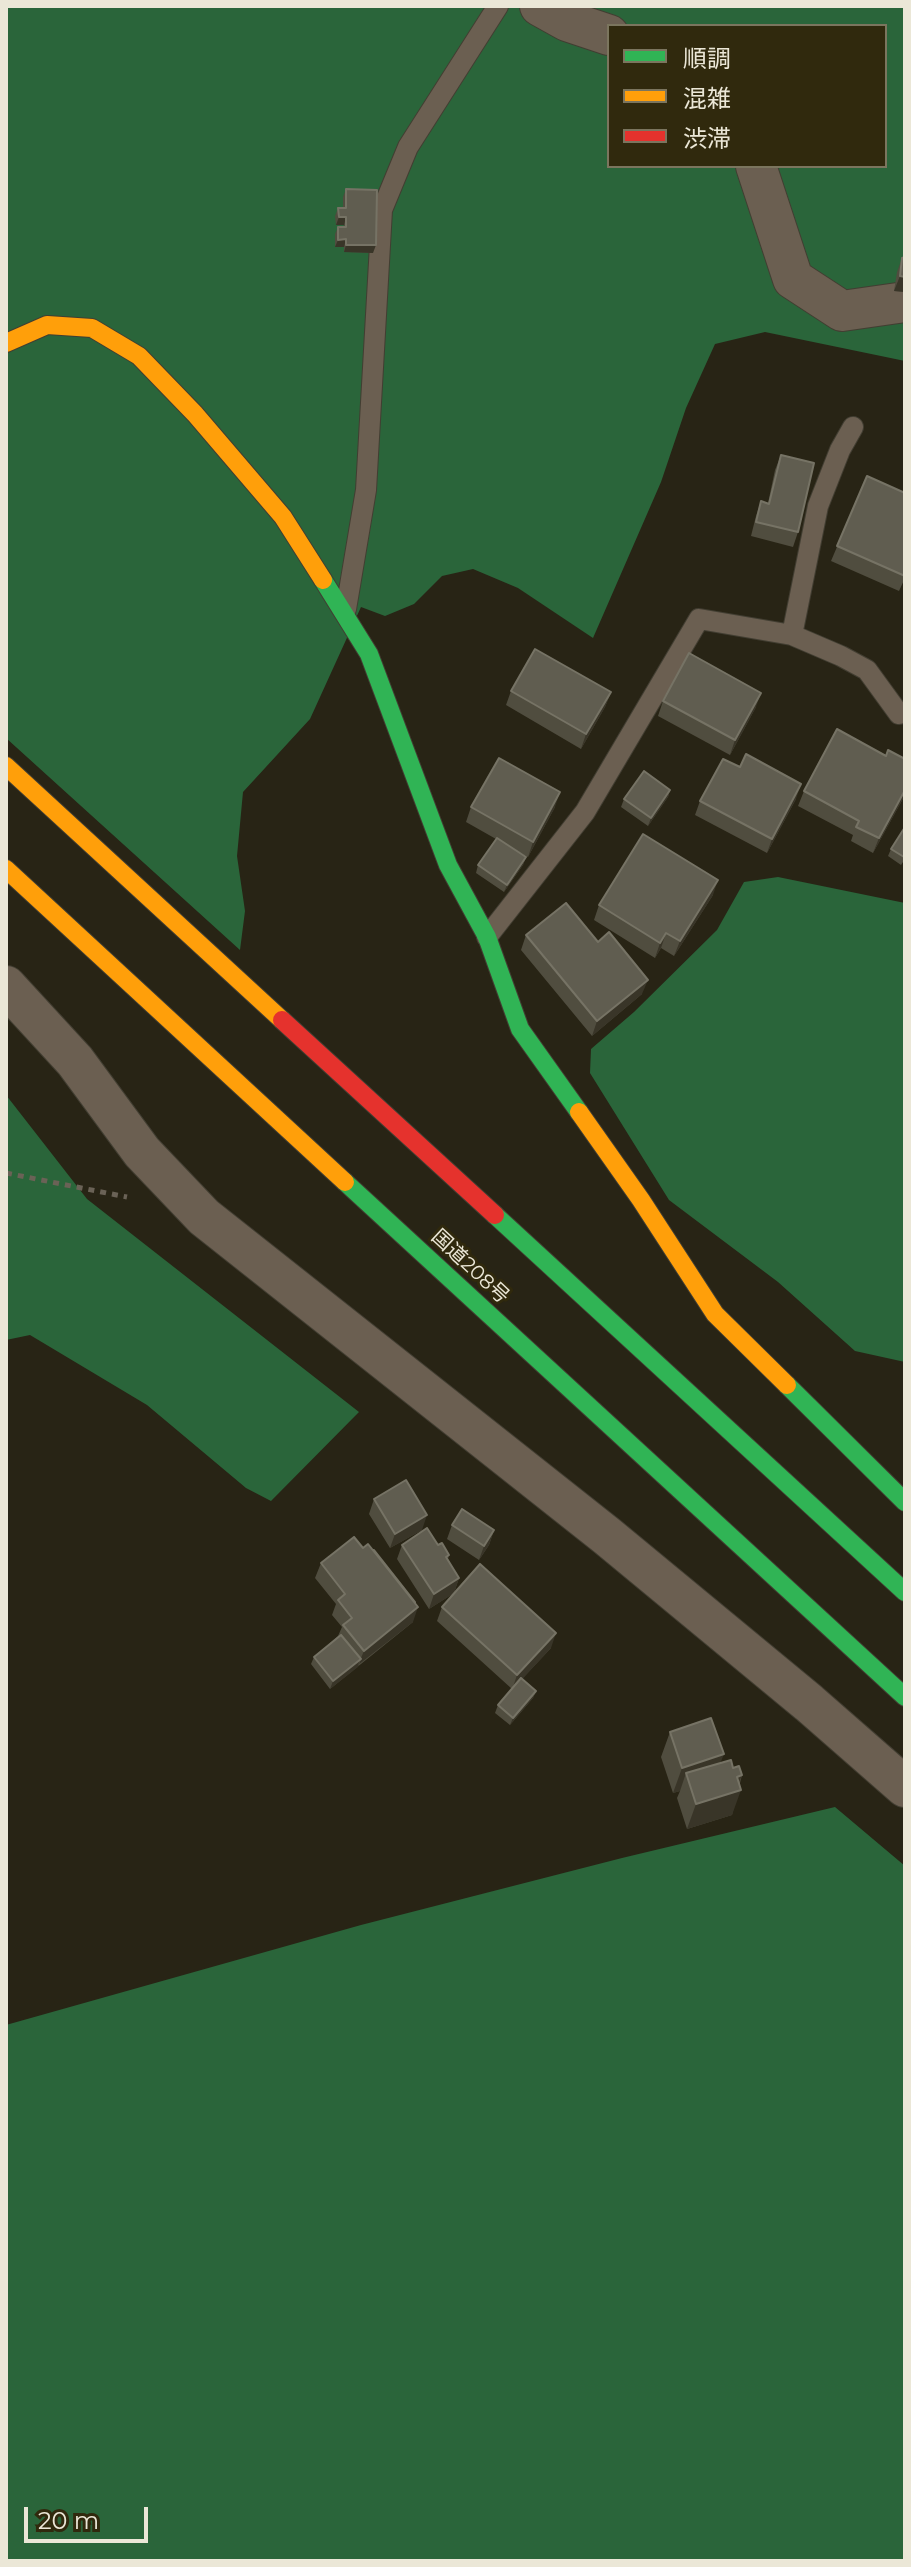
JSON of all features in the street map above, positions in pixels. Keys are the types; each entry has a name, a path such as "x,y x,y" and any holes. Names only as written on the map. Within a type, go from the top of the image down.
{"main road":[{"path":"6,343 47,325 92,328 139,356 195,414 283,517 369,654 448,865 487,937 520,1029 641,1200 715,1314 905,1502"},
{"path":"6,766 905,1592"},
{"name":"国道208号","path":"6,869 905,1697"}],"street":[{"path":"540,6 567,21 607,34"},
{"path":"757,168 793,279 842,311 905,302"},
{"path":"6,986 75,1061 142,1152 199,1210 607,1536 809,1703 905,1787"}],"lane":[{"path":"345,616 366,490 382,210 408,147 498,6"},
{"path":"792,635 818,506 840,450 853,427"},
{"path":"487,937 585,812 699,619 792,635 867,670 899,714"}],"path":[{"path":"6,1173 199,1210"}],"green space":[{"path":"6,6 905,6 905,361 765,332 715,344 686,408 661,482 593,638 518,588 473,569 442,576 414,604 385,616 361,607 310,719 243,792 237,856 245,911 240,950 6,738"},
{"path":"778,877 905,903 905,1362 855,1351 778,1282 669,1200 590,1073 591,1049 634,1012 717,930 744,882"},
{"path":"6,1095 87,1199 359,1412 271,1501 246,1488 147,1405 30,1335 6,1340"},
{"path":"835,1807 905,1866 905,2561 6,2561 6,2025 361,1925"}],"building":[{"path":"346,189 377,190 376,245 346,245 346,239 338,240 338,227 346,227 346,217 339,217 338,208 346,208"},
{"path":"905,257 905,277 900,276 902,258"},
{"path":"781,455 814,463 798,532 756,522 761,501 769,504"},
{"path":"867,476 905,493 905,576 837,546"},
{"path":"535,649 611,692 586,734 511,691"},
{"path":"689,653 761,693 735,740 663,701"},
{"path":"837,729 886,756 888,750 905,759 905,790 879,838 856,827 859,821 804,791"},
{"path":"746,754 801,784 772,839 700,801 723,759 740,767"},
{"path":"499,758 560,792 533,842 471,807"},
{"path":"644,771 670,790 651,818 624,799"},
{"path":"905,827 905,856 904,857 891,849"},
{"path":"643,834 718,880 680,941 666,933 660,943 599,905"},
{"path":"497,838 526,857 507,885 478,865"},
{"path":"566,903 598,942 609,932 648,980 597,1021 526,935"},
{"path":"406,1480 427,1515 395,1534 374,1499"},
{"path":"462,1509 494,1530 484,1546 452,1525"},
{"path":"427,1528 438,1545 442,1543 449,1555 446,1557 459,1578 434,1594 402,1545"},
{"path":"354,1537 363,1548 368,1544 418,1607 364,1651 343,1625 352,1618 338,1600 345,1594 321,1563"},
{"path":"373,1550 374,1550 415,1603"},
{"path":"480,1564 556,1633 517,1675 442,1607"},
{"path":"341,1635 361,1659 333,1681 314,1657"},
{"path":"521,1678 536,1691 513,1718 498,1705"},
{"path":"711,1718 724,1754 682,1768 670,1732"},
{"path":"731,1760 733,1768 739,1766 742,1775 737,1777 741,1790 696,1804 686,1773"}],"traffic: fast":[{"path":"323,580 369,654 448,865 487,937 520,1029 579,1112"},
{"path":"345,1182 905,1697"},
{"path":"495,1215 905,1592"},
{"path":"787,1385 905,1502"}],"traffic: slow":[{"path":"6,343 47,325 92,328 139,356 195,414 283,517 323,580"},
{"path":"6,766 282,1020"},
{"path":"6,869 345,1182"},
{"path":"579,1112 715,1314 787,1385"}],"traffic: jam":[{"path":"282,1020 495,1215"}]}
